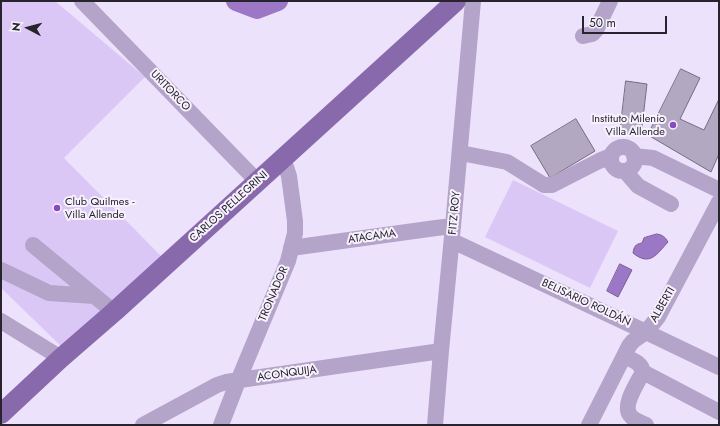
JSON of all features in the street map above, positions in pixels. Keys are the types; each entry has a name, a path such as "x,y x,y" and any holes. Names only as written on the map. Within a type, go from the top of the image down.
{"main road":[{"name":"CARLOS PELLEGRINI","path":"1,414 456,1"}],"street":[{"name":"URITORCO","path":"82,1 257,181"},
{"name":"FITZ ROY","path":"435,425 473,1"},
{"path":"583,36 592,34 596,30 610,1"},
{"path":"460,154 507,162 544,185 552,185 599,160 611,156 616,150 623,147 630,150 634,156 634,164 629,170 621,171 614,168 611,156"},
{"path":"634,156 653,158 719,190"},
{"name":"TRONADOR","path":"221,425 292,248 295,233 295,221 289,176 283,158"},
{"path":"625,171 638,186 671,204"},
{"name":"ALBERTI","path":"589,425 633,341 646,332 658,317 719,202"},
{"name":"ATACAMA","path":"292,248 428,229 453,234"},
{"name":"BELISARIO ROLDÁN","path":"453,234 468,248 719,367"},
{"path":"33,245 114,312"},
{"path":"1,270 49,293 94,296"},
{"path":"1,321 61,358"},
{"name":"ACONQUIJA","path":"143,425 217,385 226,382 441,351"},
{"path":"624,356 642,366 643,372 627,406 628,414 646,425"},
{"path":"643,372 719,412"}],"shaded area":[{"name":"Club Quilmes - Villa Allende","path":"1,1 55,1 145,77 64,158 163,258 63,348 1,288"},
{"path":"513,180 618,231 590,288 485,237"},
{"path":"657,234 664,236 668,242 657,254 649,259 644,259 633,253 635,246 642,243 644,238"},
{"path":"620,264 632,270 618,297 607,291"}],"building":[{"name":"Instituto Milenio Villa Allende","path":"681,69 700,78 680,119 704,130 719,99 719,154 711,172 648,135"},
{"path":"626,81 647,84 641,135 620,133"},
{"path":"576,119 595,151 550,178 531,146"}],"waterway":[{"path":"236,1 257,9 278,1"}],"place":[{"name":"Instituto Milenio Villa Allende","path":"673,125"},
{"name":"Club Quilmes - Villa Allende","path":"57,208"}]}
